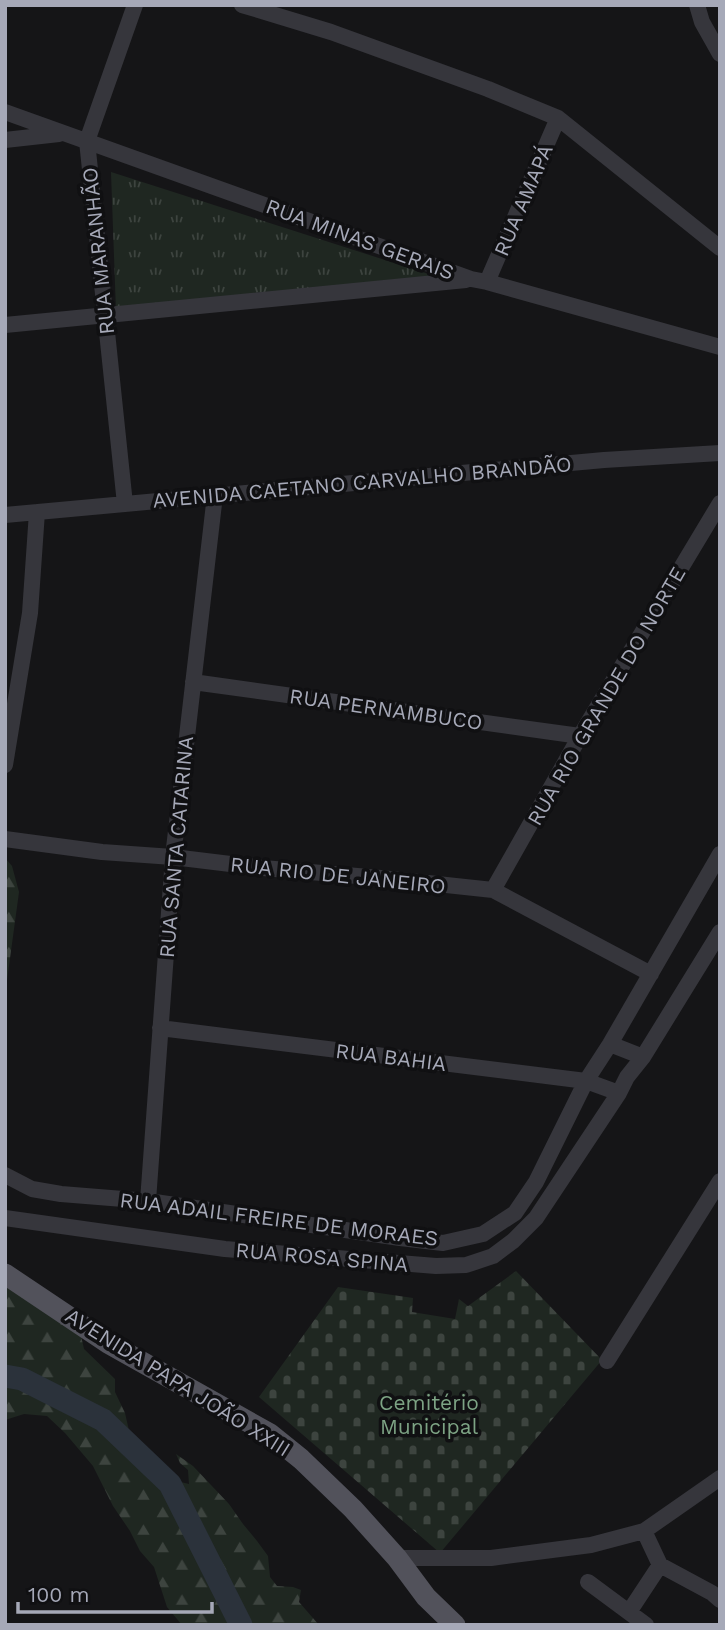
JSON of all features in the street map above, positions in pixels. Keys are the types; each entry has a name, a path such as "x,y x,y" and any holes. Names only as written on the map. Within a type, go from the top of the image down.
{"main road":[{"name":"AVENIDA PAPA JOÃO XXIII","path":"5,1273 108,1343 270,1434 301,1459 353,1509 397,1558 426,1597 455,1625"}],"street":[{"name":"RUA MARANHÃO","path":"125,504 87,141 135,5"},
{"path":"242,5 331,32 488,89 558,118 720,248"},
{"path":"697,5 702,22 720,54"},
{"name":"RUA MINAS GERAIS","path":"5,112 479,281 720,347"},
{"name":"RUA AMAPÁ","path":"479,281 558,118"},
{"path":"5,140 65,133"},
{"path":"5,325 479,281"},
{"name":"AVENIDA CAETANO CARVALHO BRANDÃO","path":"5,515 604,460 720,453"},
{"name":"RUA SANTA CATARINA","path":"148,1201 173,857 215,495"},
{"name":"RUA RIO GRANDE DO NORTE","path":"492,890 580,736 720,503"},
{"path":"5,765 30,613 37,512"},
{"name":"RUA PERNAMBUCO","path":"193,682 580,736"},
{"name":"RUA RIO DE JANEIRO","path":"5,839 102,852 492,890 652,974"},
{"name":"RUA ADAIL FREIRE DE MORAES","path":"5,1175 32,1189 61,1194 148,1201 400,1238 443,1242 483,1234 515,1213 536,1182 586,1081 652,974 720,854"},
{"name":"RUA ROSA SPINA","path":"5,1218 225,1249 436,1266 466,1265 493,1256 536,1218 627,1077 643,1057 720,932"},
{"name":"RUA BAHIA","path":"160,1028 586,1081 619,1093"},
{"path":"610,1044 643,1057"},
{"path":"607,1361 720,1181"},
{"path":"397,1558 491,1558 591,1545 644,1531 720,1478"},
{"path":"644,1531 660,1565 720,1600"},
{"path":"629,1612 660,1565"},
{"path":"588,1582 646,1625"}],"green space":[{"path":"111,172 441,278 116,311"},
{"path":"5,858 12,866 19,892 5,995"},
{"name":"Cemitério Municipal","path":"516,1271 602,1360 440,1553 259,1397 338,1287 413,1298 412,1312 455,1319 459,1299 468,1306"},
{"path":"5,1276 79,1327 84,1349 115,1379 115,1392 125,1413 132,1444 147,1470 156,1476 189,1484 188,1470 180,1463 176,1454 193,1466 229,1504 268,1556 270,1577 277,1586 301,1590 299,1602 319,1625 182,1625 167,1607 154,1567 140,1551 93,1466 65,1433 47,1416 24,1414 5,1420"}],"waterway":[{"path":"5,1376 22,1379 103,1420 170,1484 241,1625"}]}
